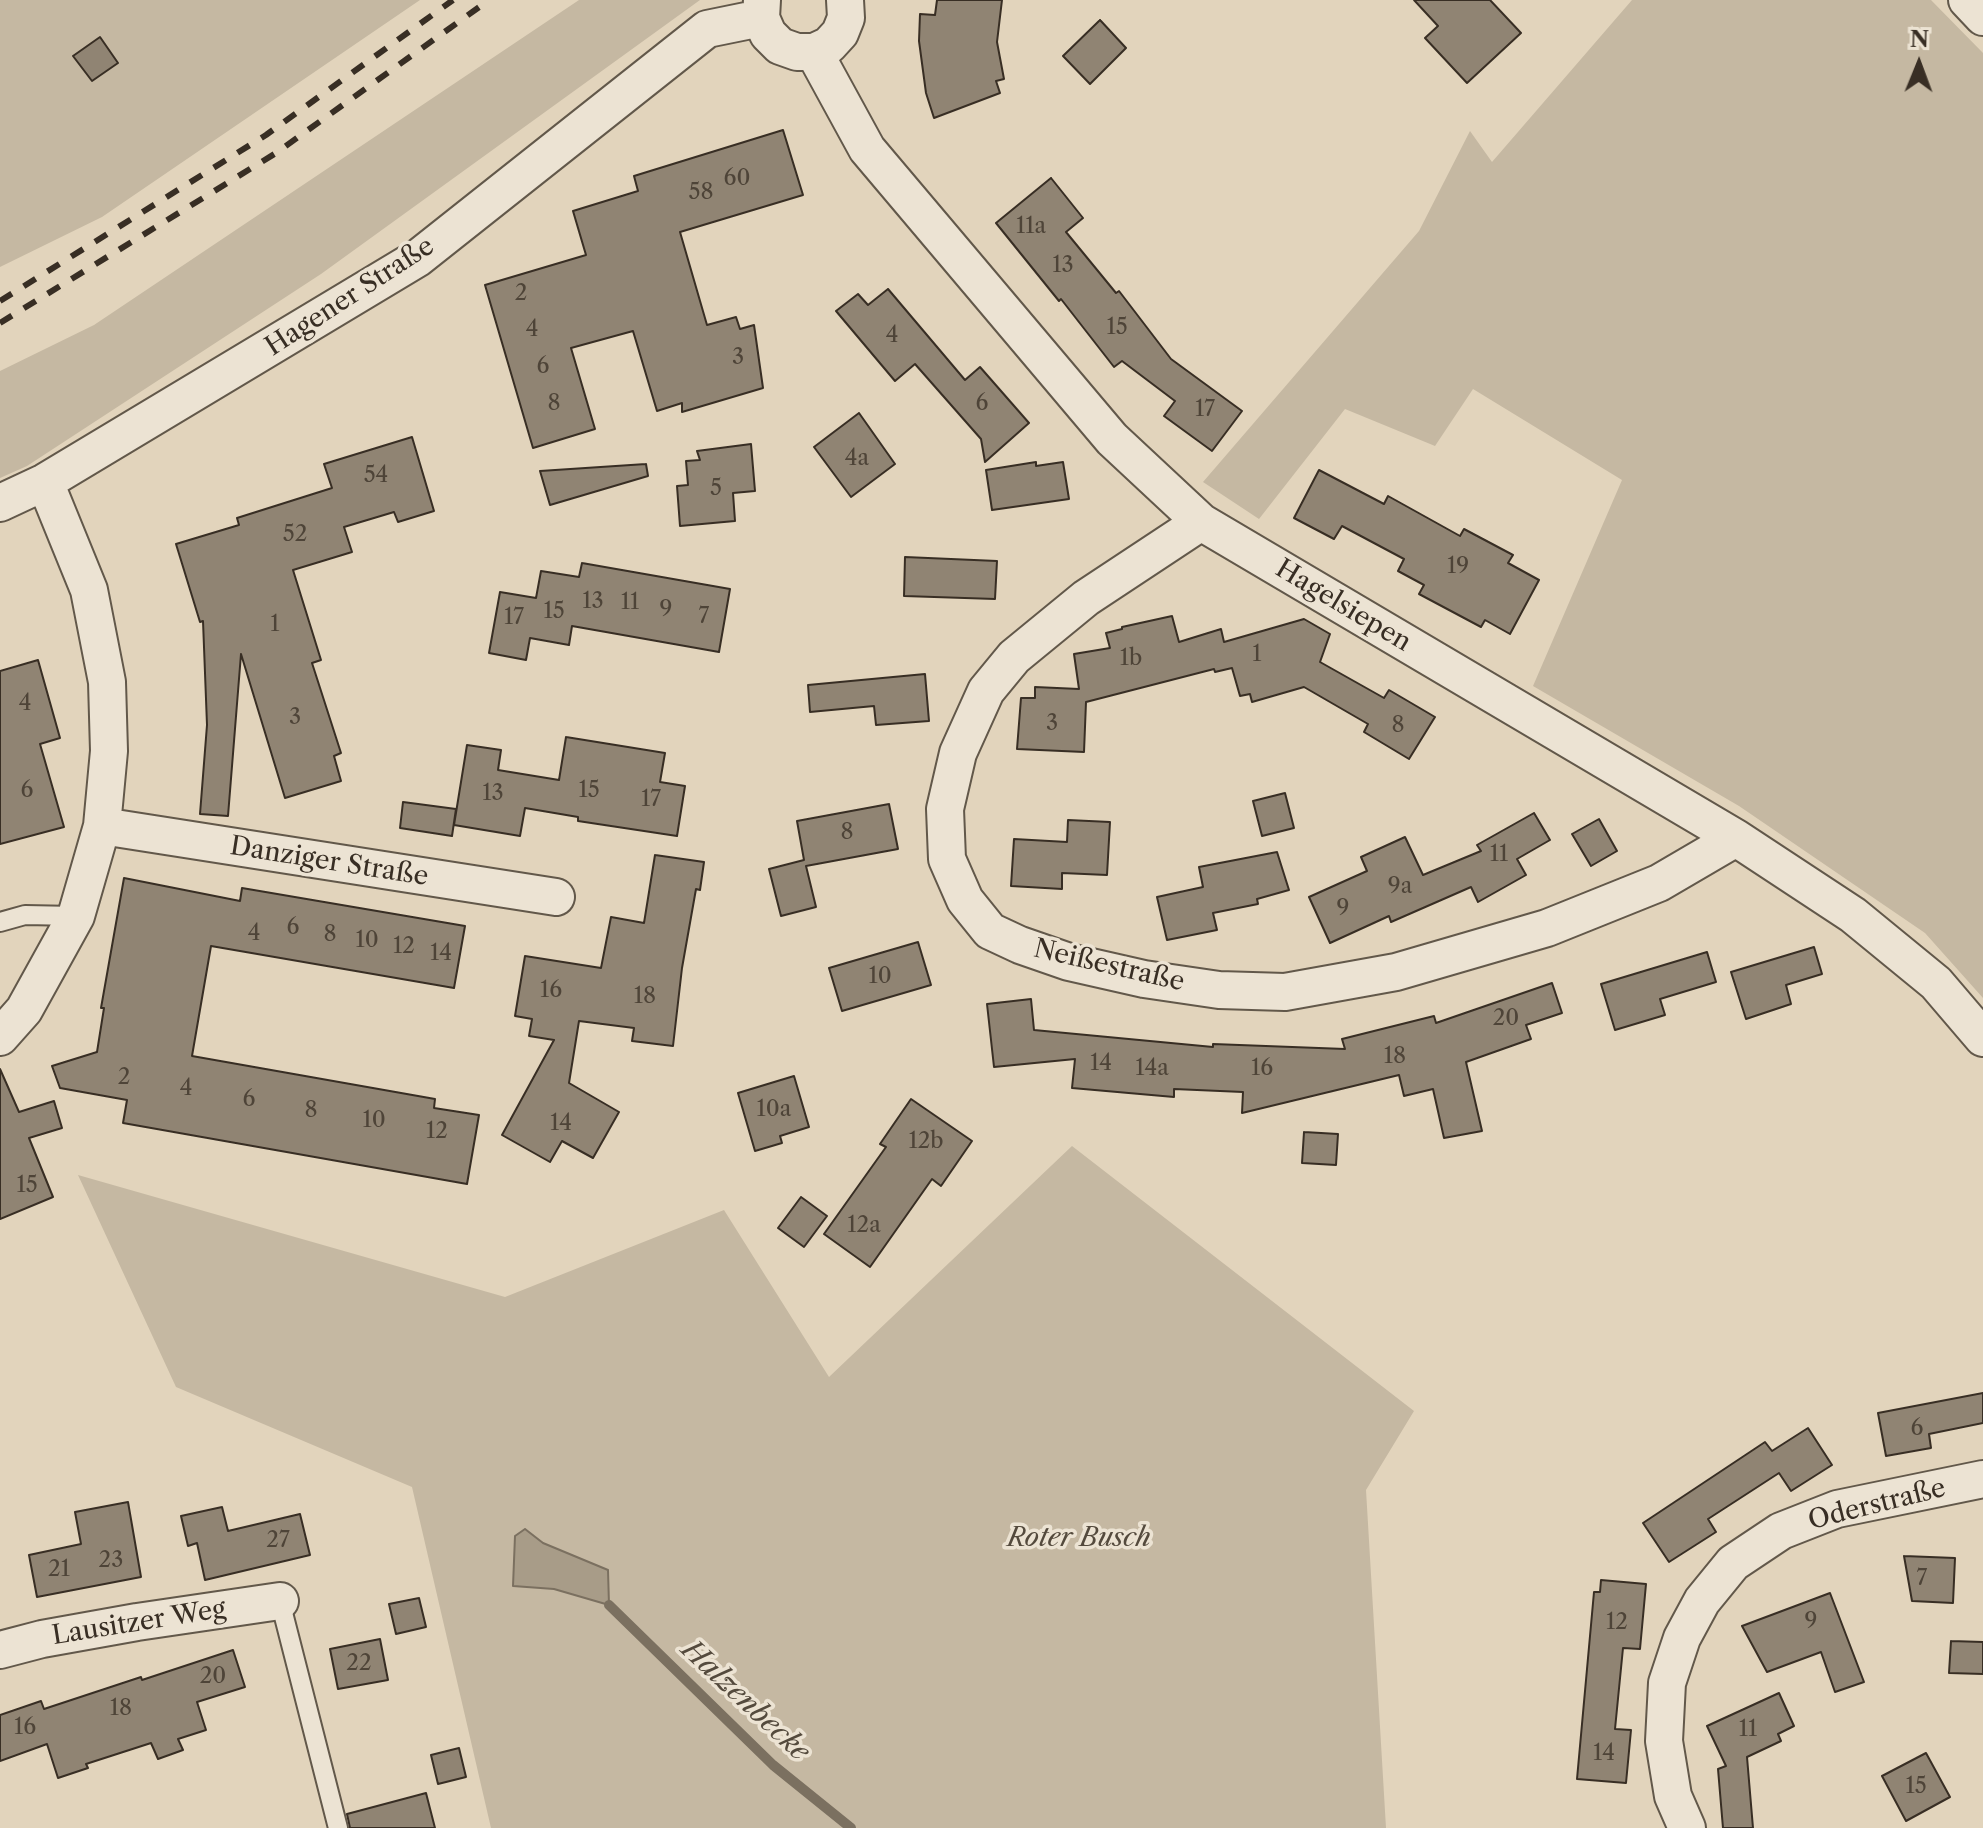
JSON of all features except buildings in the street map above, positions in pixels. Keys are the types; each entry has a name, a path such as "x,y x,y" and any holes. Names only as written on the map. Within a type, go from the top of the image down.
{"street":[{"path":"762,9 768,34 780,46 797,52 814,52 829,45 840,33 846,18 845,0"},
{"path":"1967,0 1983,17"},
{"name":"Hagener Straße","path":"0,503 45,482 418,258 707,29 762,9"},
{"name":"Hagelsiepen","path":"814,52 867,149 1112,439 1201,522 1736,838 1853,915 1936,983 1983,1038"},
{"path":"0,1037 24,1010 76,916 102,826 109,751 107,682 89,590 45,482"},
{"name":"Neißestraße","path":"1201,522 1086,598 1014,657 986,691 958,753 945,809 947,859 965,900 990,931 1069,962 1144,979 1219,990 1285,992 1396,972 1547,928 1659,883 1736,838"},
{"name":"Danziger Straße","path":"102,826 556,897"},
{"name":"Oderstraße","path":"1687,1828 1673,1796 1664,1741 1667,1683 1682,1638 1702,1601 1733,1563 1781,1531 1837,1509 1983,1479"},
{"name":"Lausitzer Weg","path":"0,1650 69,1634 280,1601"}],"lane":[{"path":"0,922 25,915 76,916"},
{"path":"280,1601 338,1828"}],"green space":[{"path":"0,0 420,0 102,217 0,267"},
{"path":"579,0 700,0 321,274 27,466 0,478 0,371 94,325"},
{"path":"1632,0 1931,0 1983,53 1983,998 1925,933 1739,806 1533,686 1622,480 1473,389 1435,446 1345,409 1259,519 1203,482 1419,231 1470,131 1492,162"},
{"name":"Roter Busch","path":"1072,1146 1414,1411 1366,1490 1386,1828 491,1828 412,1487 176,1387 78,1175 505,1297 724,1210 829,1377"}],"shaded area":[{"path":"525,1529 543,1543 608,1570 609,1605 554,1589 513,1586 515,1536"}],"waterway":[{"name":"Halzenbecke","path":"609,1605 773,1765 851,1828"}],"railway":[{"path":"0,301 266,135 453,0"},
{"path":"0,323 276,153 489,0"}]}
